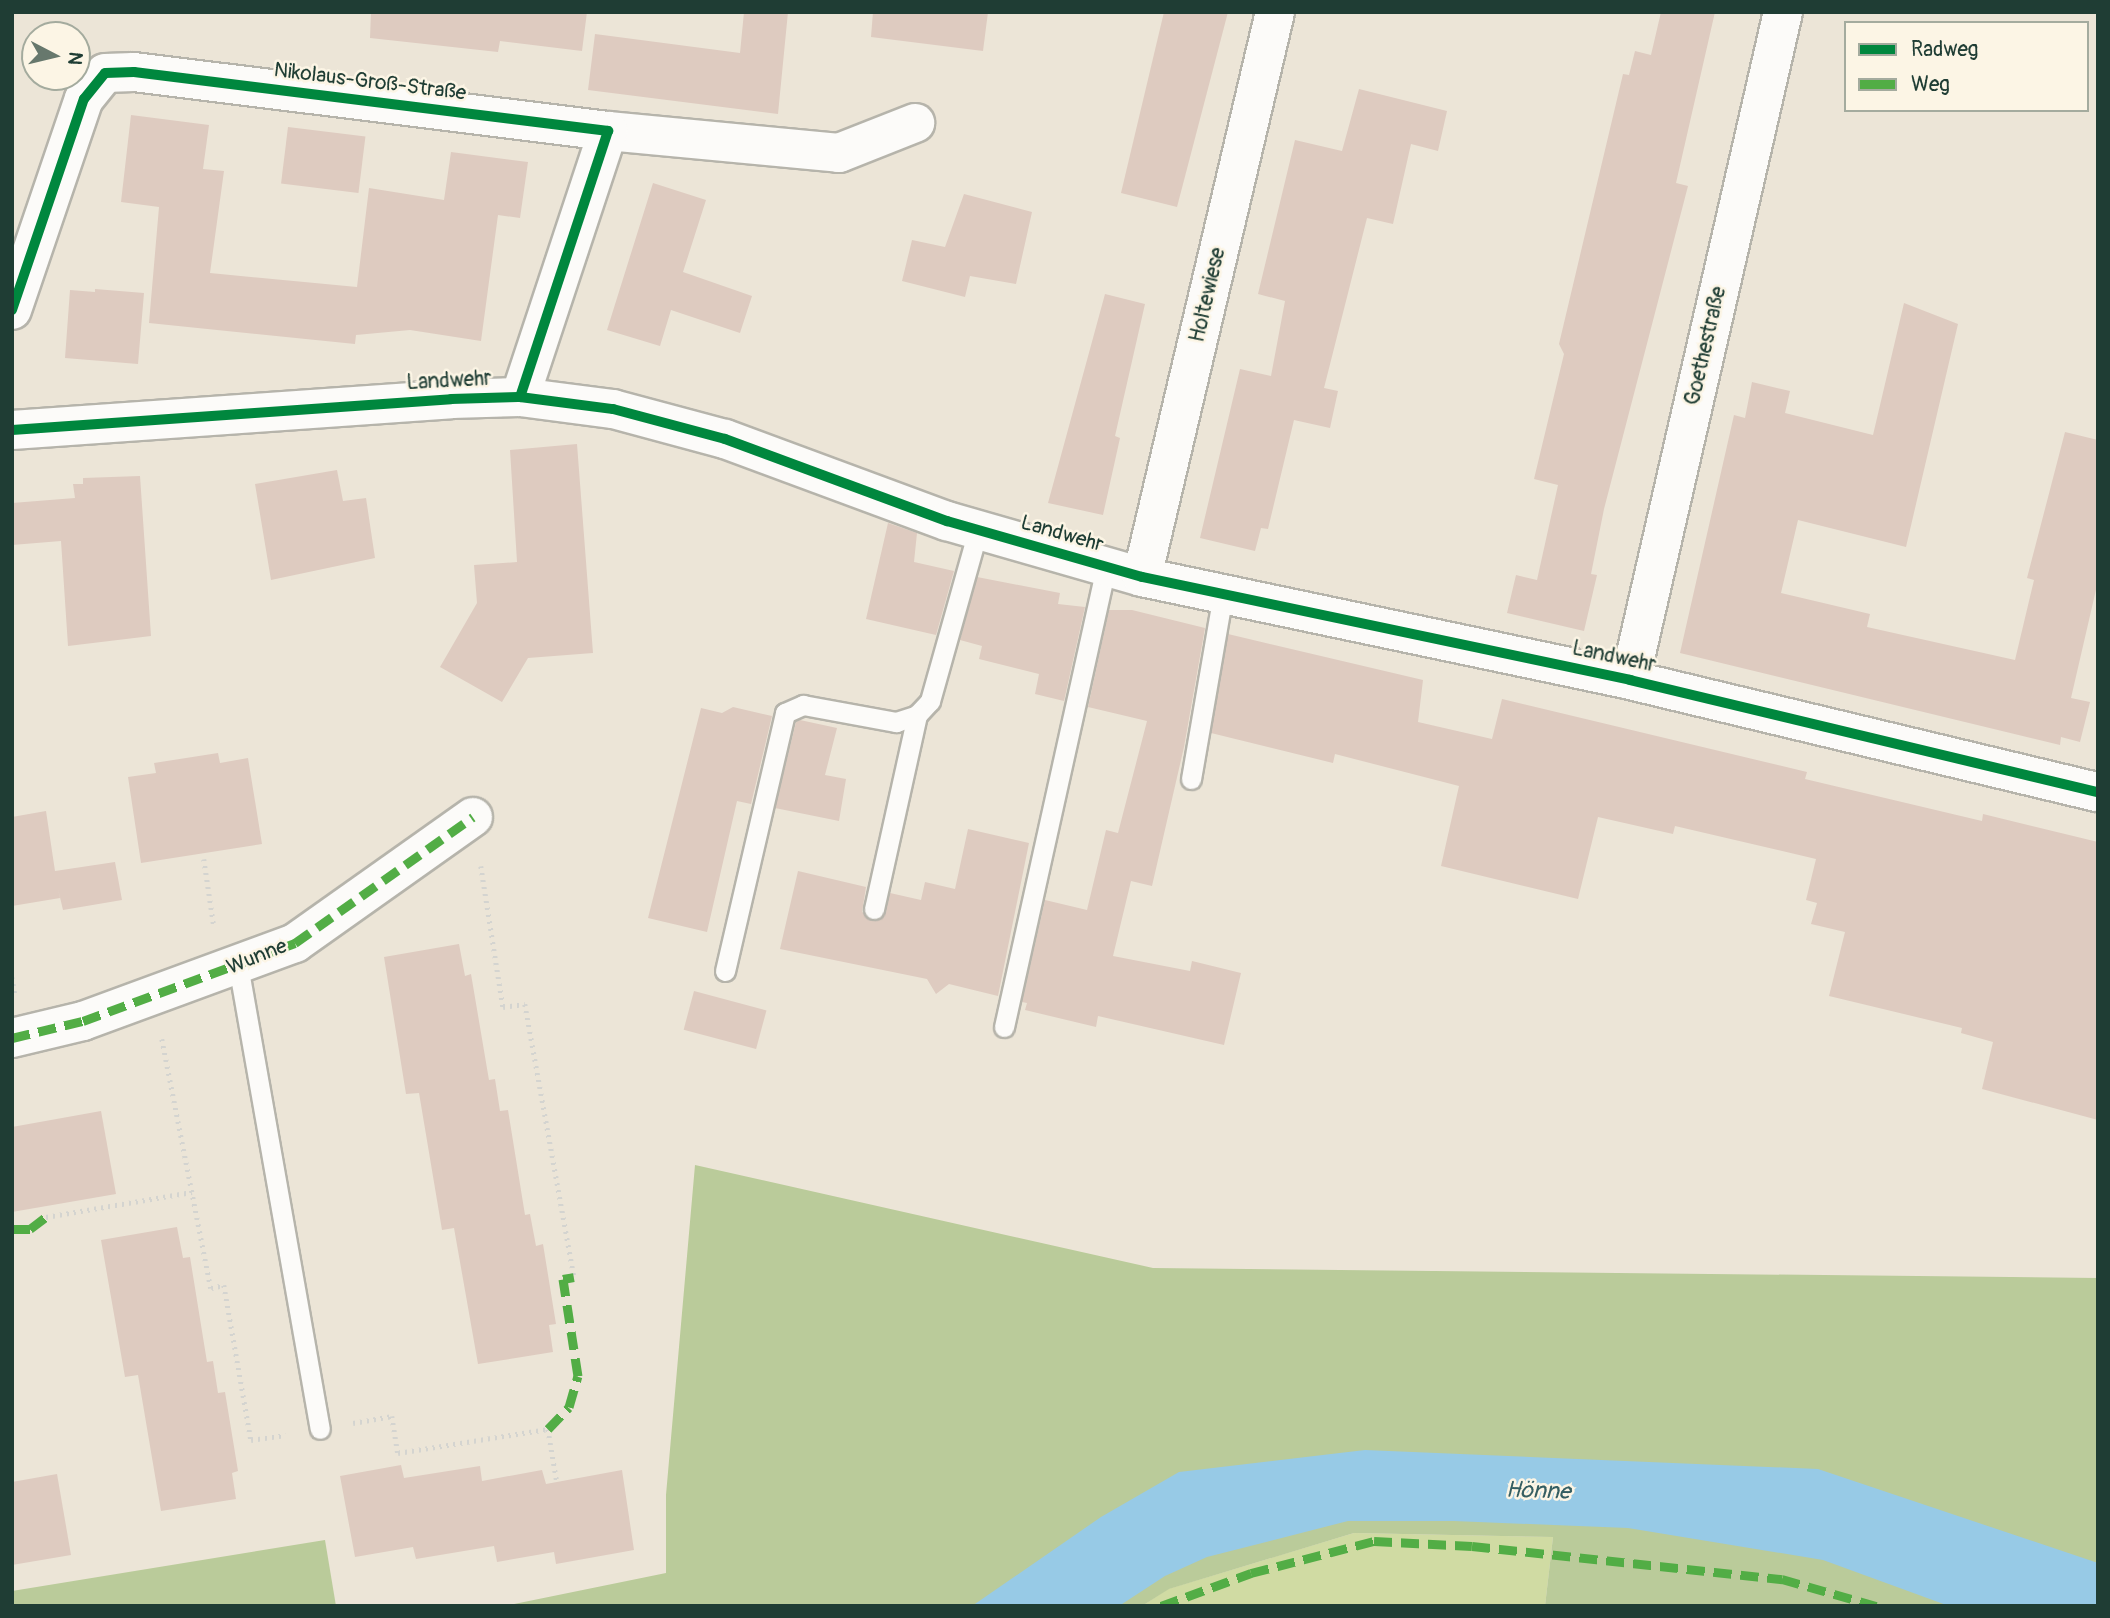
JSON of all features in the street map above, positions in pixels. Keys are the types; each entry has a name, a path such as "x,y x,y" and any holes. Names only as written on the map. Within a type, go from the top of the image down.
{"street":[{"name":"Holtewiese","path":"1142,577 1275,12"},
{"name":"Goethestraße","path":"1630,680 1783,12"},
{"name":"Nikolaus-Groß-Straße","path":"12,310 84,99 104,74 134,72 608,131 839,153 915,124"},
{"path":"520,397 608,131"},
{"name":"Landwehr","path":"12,430 520,397 613,409 725,439 978,530 1142,577 1630,680 2098,792"},
{"name":"Wunne","path":"12,1038 83,1021 295,943 473,817"}],"lane":[{"path":"874,909 917,715 929,701 978,530"},
{"path":"1004,1027 1106,567"},
{"path":"1191,779 1223,594"},
{"path":"724,971 785,713 803,705 896,722 917,715"},
{"path":"229,969 320,1429"}],"path":[{"path":"473,817 502,1007 525,1004 574,1277"},
{"path":"204,859 229,969"},
{"path":"46,1217 192,1192"}],"green space":[{"path":"695,1165 1153,1268 2098,1278 2098,1606 1545,1606 1553,1537 1354,1533 1169,1589 1142,1606 504,1606 666,1573 666,1495"},
{"path":"1354,1533 1553,1537 1545,1606 1142,1606 1168,1589"},
{"path":"325,1540 336,1606 12,1606 12,1591"}],"water":[{"name":"Hönne","path":"1365,1450 1818,1469 2098,1563 2098,1606 1949,1606 1823,1560 1628,1528 1454,1521 1348,1521 1207,1557 1165,1576 1119,1606 972,1606 1101,1517 1179,1472"}],"building":[{"path":"371,12 587,12 582,51 500,41 498,52 370,38"},
{"path":"744,12 788,12 778,114 588,90 595,34 740,53"},
{"path":"873,12 988,12 983,51 871,37"},
{"path":"1164,12 1228,12 1177,207 1121,193"},
{"path":"1661,12 1715,12 1676,183 1688,186 1604,509 1591,574 1597,575 1584,631 1507,613 1516,575 1537,580 1558,485 1534,479 1564,354 1559,344 1623,74 1629,75 1635,51 1651,55"},
{"path":"1359,89 1447,111 1438,151 1411,144 1393,224 1367,218 1324,388 1338,391 1330,428 1294,420 1268,529 1261,528 1255,551 1200,538 1240,369 1271,376 1285,301 1258,294 1295,140 1342,151"},
{"path":"131,115 209,125 203,169 224,171 210,273 357,287 369,188 444,200 451,152 528,162 520,218 498,215 481,341 410,330 356,335 355,344 149,323 159,207 121,202"},
{"path":"288,127 365,137 358,193 281,184"},
{"path":"653,183 706,200 683,272 752,296 740,333 671,310 660,346 607,330"},
{"path":"964,194 1032,212 1016,284 970,276 965,297 902,281 912,240 945,247"},
{"path":"95,289 144,293 138,364 65,358 70,290 95,292"},
{"path":"1105,294 1145,304 1115,436 1120,438 1103,515 1048,503"},
{"path":"1904,303 1958,324 1906,547 1798,520 1781,593 1870,614 1867,627 2015,660 2034,580 2027,578 2065,432 2098,440 2098,581 2071,698 2090,702 2080,742 2061,737 2060,745 1680,653 1734,415 1745,418 1752,382 1790,391 1785,413 1873,435"},
{"path":"577,444 593,653 528,658 502,702 440,667 477,603 474,565 517,562 510,450"},
{"path":"337,470 343,501 366,498 375,558 271,580 255,484"},
{"path":"140,476 151,636 68,646 61,541 12,545 12,503 75,498 73,484 83,484 83,478"},
{"path":"888,523 917,533 914,562 954,571 936,635 866,619"},
{"path":"977,577 1060,593 1058,604 1085,607 1064,701 1035,694 1039,674 979,659 982,646 960,640"},
{"path":"1109,610 1132,610 1205,628 1184,747 1152,886 1131,881 1113,956 1190,971 1192,961 1241,973 1224,1045 1098,1016 1096,1027 1025,1010 1027,1003 1022,1002 1045,900 1087,910 1106,830 1118,833 1147,721 1088,707"},
{"path":"1228,634 1423,680 1418,722 1492,739 1502,699 1807,772 1805,779 1982,821 1983,814 2098,842 2098,1120 1982,1089 1993,1042 1961,1033 1962,1028 1829,996 1845,932 1811,924 1817,903 1806,900 1816,859 1675,826 1673,834 1598,817 1578,899 1441,866 1459,786 1335,754 1333,763 1211,733"},
{"path":"733,707 772,716 751,804 737,801 707,932 648,918 701,708 722,713"},
{"path":"800,720 837,728 825,775 846,779 839,821 775,808 796,722"},
{"path":"218,753 220,763 248,758 262,844 141,863 128,777 156,773 154,763"},
{"path":"46,811 55,871 115,862 122,900 63,910 58,889 60,898 12,906 12,817"},
{"path":"968,829 1029,843 998,996 949,984 936,994 927,979 780,949 798,871 866,887 862,912 877,921 886,912 890,893 921,900 925,882 955,889"},
{"path":"459,944 465,976 471,974 489,1080 495,1079 500,1111 508,1110 525,1215 530,1214 536,1246 543,1244 556,1324 549,1325 553,1352 478,1364 454,1228 442,1230 419,1093 406,1094 384,957"},
{"path":"694,991 766,1010 756,1049 684,1030"},
{"path":"101,1111 116,1194 12,1212 12,1127"},
{"path":"177,1227 183,1258 190,1257 207,1362 213,1361 218,1393 225,1392 238,1471 232,1473 236,1499 161,1511 138,1375 125,1377 101,1240"},
{"path":"401,1465 404,1478 480,1466 482,1481 542,1470 546,1484 622,1470 634,1550 556,1564 554,1552 497,1562 494,1546 416,1559 413,1547 355,1557 340,1476"},
{"path":"57,1474 71,1555 12,1565 12,1482"}],"marked path":[{"path":"12,1038 83,1021 295,943 473,817"},
{"path":"12,1229 30,1229 46,1217"},
{"path":"548,1429 569,1407 578,1376 563,1279 574,1277"},
{"path":"1161,1606 1251,1573 1374,1541 1472,1546 1782,1579 1876,1606"}],"cycle path":[{"path":"12,310 84,99 105,73 134,72 608,131 520,397"},
{"path":"12,430 451,399 520,397 613,409 725,439 947,521 1142,577 1630,680 2098,792"}]}
